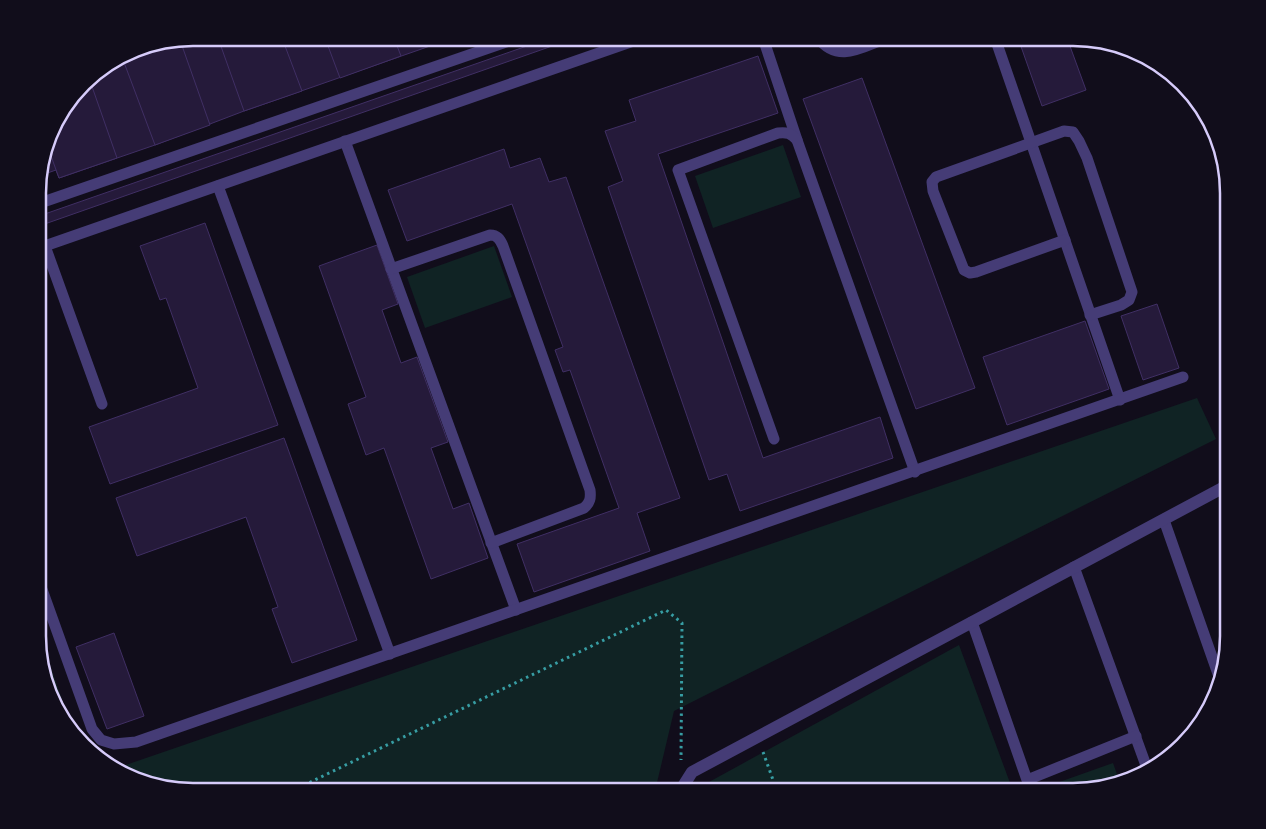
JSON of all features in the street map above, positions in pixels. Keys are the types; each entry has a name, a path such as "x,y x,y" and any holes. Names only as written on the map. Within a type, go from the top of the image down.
{"street":[{"path":"686,782 692,772 1219,489"}],"lane":[{"path":"46,202 495,46"},
{"path":"46,246 619,46"},
{"path":"766,46 797,140 915,472"},
{"path":"826,46 836,52 849,52 865,46"},
{"path":"998,46 1120,400"},
{"path":"1065,240 970,273 964,270 933,190 932,182 936,177 1031,142 1064,131 1073,132 1087,158 1132,292 1129,300 1121,305 1090,315"},
{"path":"774,439 678,170 778,133 786,132 792,134 797,140"},
{"path":"345,141 516,610"},
{"path":"218,186 390,654"},
{"path":"391,269 490,235 494,235 499,239 503,246 587,481 591,498 584,508 491,543"},
{"path":"46,257 102,404"},
{"path":"46,601 92,729 101,740 114,744 136,742 1183,377"},
{"path":"1164,520 1216,668"},
{"path":"1074,567 1145,763"},
{"path":"972,622 1027,780 1136,736"}],"path":[{"path":"311,783 666,610 682,623 681,761"},
{"path":"757,737 774,782"}],"green space":[{"path":"783,145 801,197 713,228 695,176"},
{"path":"494,246 512,297 425,328 407,277"},
{"path":"1197,398 1216,439 674,711 657,782 194,783 155,778 124,766"},
{"path":"959,645 1010,782 709,782"},
{"path":"49,663 64,705 57,692"},
{"path":"1113,763 1117,776 1101,780 1059,782"}],"building":[{"path":"194,46 430,46 59,178 56,170 48,173 51,155 61,128 89,89 128,61 155,51"},
{"path":"221,46 285,46 302,91 244,111"},
{"path":"328,46 397,46 401,56 340,78"},
{"path":"527,46 552,46 46,224 46,214"},
{"path":"1021,46 1070,46 1086,90 1042,106"},
{"path":"183,47 210,125 155,145 124,63 155,51"},
{"path":"758,56 778,113 658,154 763,458 880,417 893,458 740,511 727,474 709,480 608,187 623,181 605,131 636,121 629,100"},
{"path":"862,78 975,388 916,409 803,99"},
{"path":"92,86 117,158 59,178 51,156 54,146 61,128 71,112"},
{"path":"504,149 510,168 540,158 549,182 566,177 680,498 637,513 650,551 534,592 517,544 619,508 570,370 563,372 555,350 563,347 512,204 407,241 388,190"},
{"path":"205,223 278,425 110,484 89,427 198,388 166,298 160,300 140,246"},
{"path":"377,245 398,304 382,310 401,363 417,357 448,442 431,448 453,509 469,503 488,558 431,579 384,448 366,455 348,404 366,397 319,266"},
{"path":"1157,304 1179,368 1143,380 1121,316"},
{"path":"1085,321 1109,389 1007,425 983,357"},
{"path":"284,438 357,640 292,663 272,609 278,607 246,517 137,556 116,498"},
{"path":"114,633 144,716 107,729 76,647"}]}
